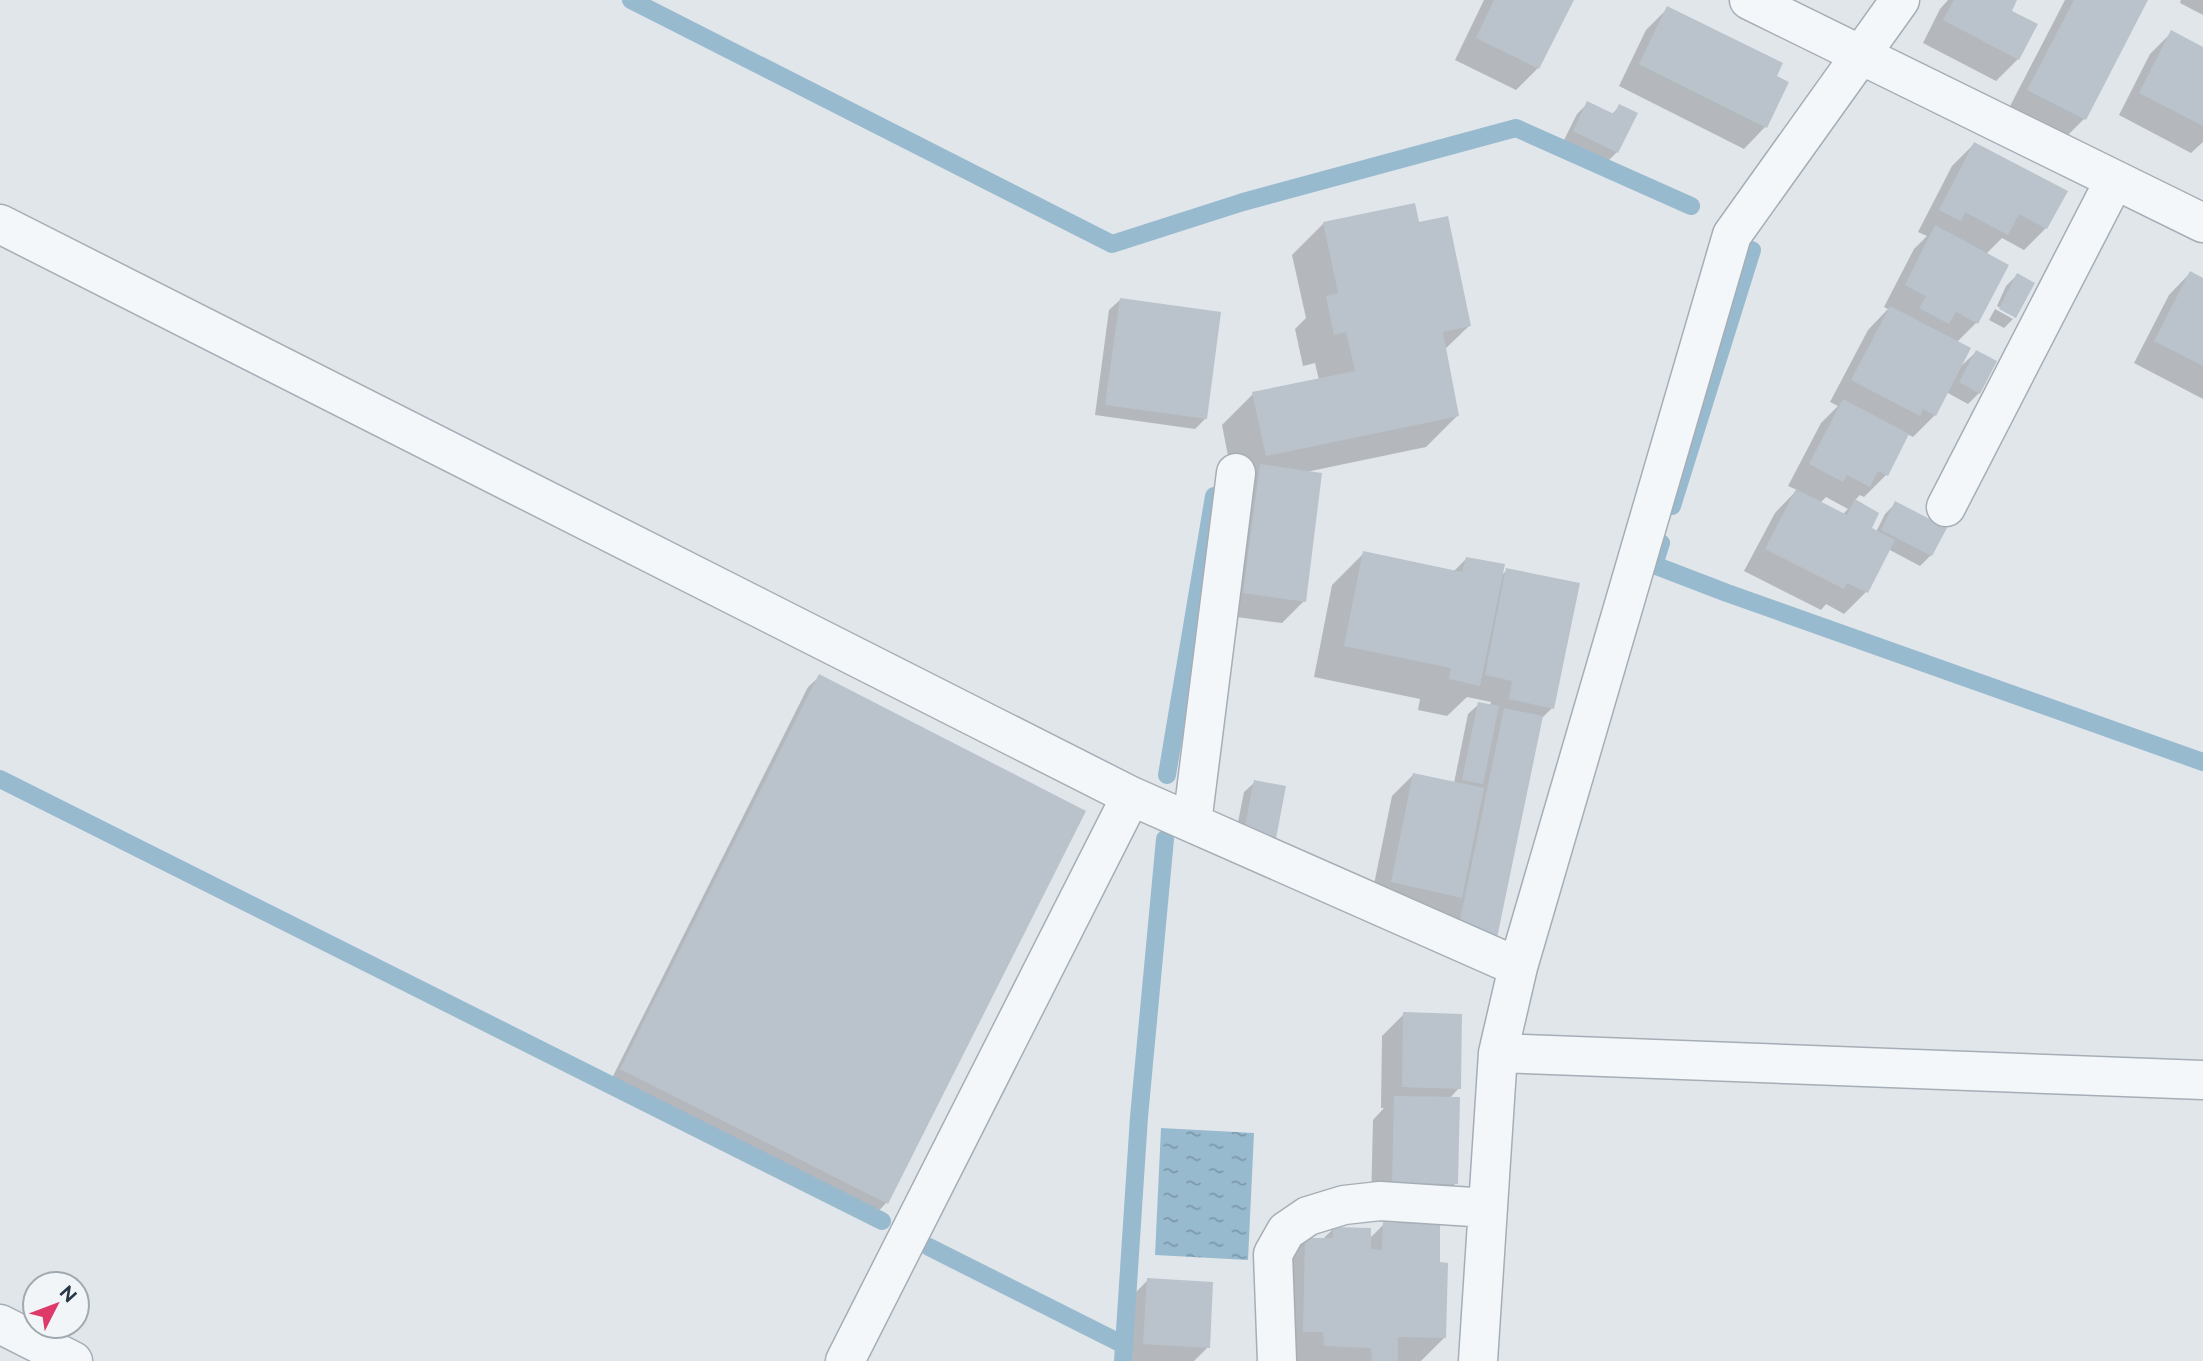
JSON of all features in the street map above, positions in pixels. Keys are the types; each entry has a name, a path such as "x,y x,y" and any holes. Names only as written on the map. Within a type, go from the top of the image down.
{"street":[{"path":"1749,0 2203,223"},
{"path":"1478,1361 1498,1053 1518,967 1732,235 1900,0"},
{"path":"1947,507 2115,181"},
{"path":"0,224 1131,796 1518,967"},
{"path":"1192,823 1236,473"},
{"path":"845,1361 1131,796"},
{"path":"1498,1053 2203,1080"},
{"path":"1278,1361 1273,1254 1286,1231 1308,1216 1344,1205 1380,1201 1488,1208"},
{"path":"0,1324 73,1361"}],"water":[{"path":"1161,1128 1254,1133 1248,1260 1155,1255"},
{"path":"1117,1343 1132,1348 1131,1361 1116,1361"}],"building":[{"path":"1494,0 1574,0 1539,69 1476,38"},
{"path":"1954,0 2017,0 2012,11 2038,24 2019,60 1943,20"},
{"path":"2074,0 2148,0 2086,120 2027,90"},
{"path":"1667,6 1783,63 1777,76 1789,82 1767,128 1639,64"},
{"path":"2171,30 2203,47 2203,126 2139,93"},
{"path":"1587,101 1614,114 1619,104 1638,113 1618,153 1573,131"},
{"path":"1974,142 2068,191 2047,229 2019,214 2008,235 1965,212 1961,221 1939,210"},
{"path":"1415,203 1419,222 1448,216 1471,326 1443,332 1459,416 1266,456 1252,392 1355,371 1346,332 1334,335 1326,296 1338,293 1323,222"},
{"path":"1935,225 2009,265 1978,324 1956,312 1949,324 1919,308 1926,296 1905,285"},
{"path":"2190,271 2203,278 2203,366 2154,341"},
{"path":"2017,273 2035,283 2016,318 1999,309"},
{"path":"1120,298 1221,312 1207,419 1105,405"},
{"path":"1890,306 1971,348 1936,416 1923,409 1920,416 1851,380"},
{"path":"1976,350 1997,361 1980,394 1959,382"},
{"path":"1843,399 1909,434 1888,476 1878,471 1870,487 1847,475 1843,482 1809,464"},
{"path":"1260,464 1322,473 1306,602 1243,593"},
{"path":"1796,489 1847,515 1855,499 1879,513 1872,528 1895,540 1868,593 1847,583 1844,589 1765,549"},
{"path":"1895,501 1947,528 1932,556 1881,530"},
{"path":"1363,551 1462,572 1466,557 1505,564 1480,686 1449,679 1451,668 1344,646"},
{"path":"1506,568 1580,583 1554,709 1509,699 1512,681 1485,675"},
{"path":"819,674 1086,811 888,1204 620,1069"},
{"path":"1478,702 1499,706 1483,784 1462,780"},
{"path":"1504,708 1543,716 1497,938 1458,930"},
{"path":"1413,773 1484,788 1462,898 1391,882"},
{"path":"1254,780 1286,786 1275,844 1243,836"},
{"path":"1403,1012 1462,1014 1461,1089 1402,1087"},
{"path":"1394,1096 1460,1097 1458,1184 1392,1183"},
{"path":"1383,1222 1440,1224 1440,1262 1448,1263 1446,1338 1398,1337 1398,1361 1372,1361 1371,1348 1324,1346 1323,1332 1303,1332 1305,1238 1333,1238 1333,1227 1371,1228 1371,1249 1382,1250"},
{"path":"1147,1278 1213,1282 1210,1348 1143,1344"}],"waterway":[{"path":"631,0 1112,244 1243,202 1516,128 1691,206"},
{"path":"1672,506 1752,250"},
{"path":"1167,775 1214,496"},
{"path":"1661,543 1654,565 2203,762"},
{"path":"0,779 882,1221"},
{"path":"1123,1361 1139,1117 1165,839"},
{"path":"929,1247 1124,1345"}]}
